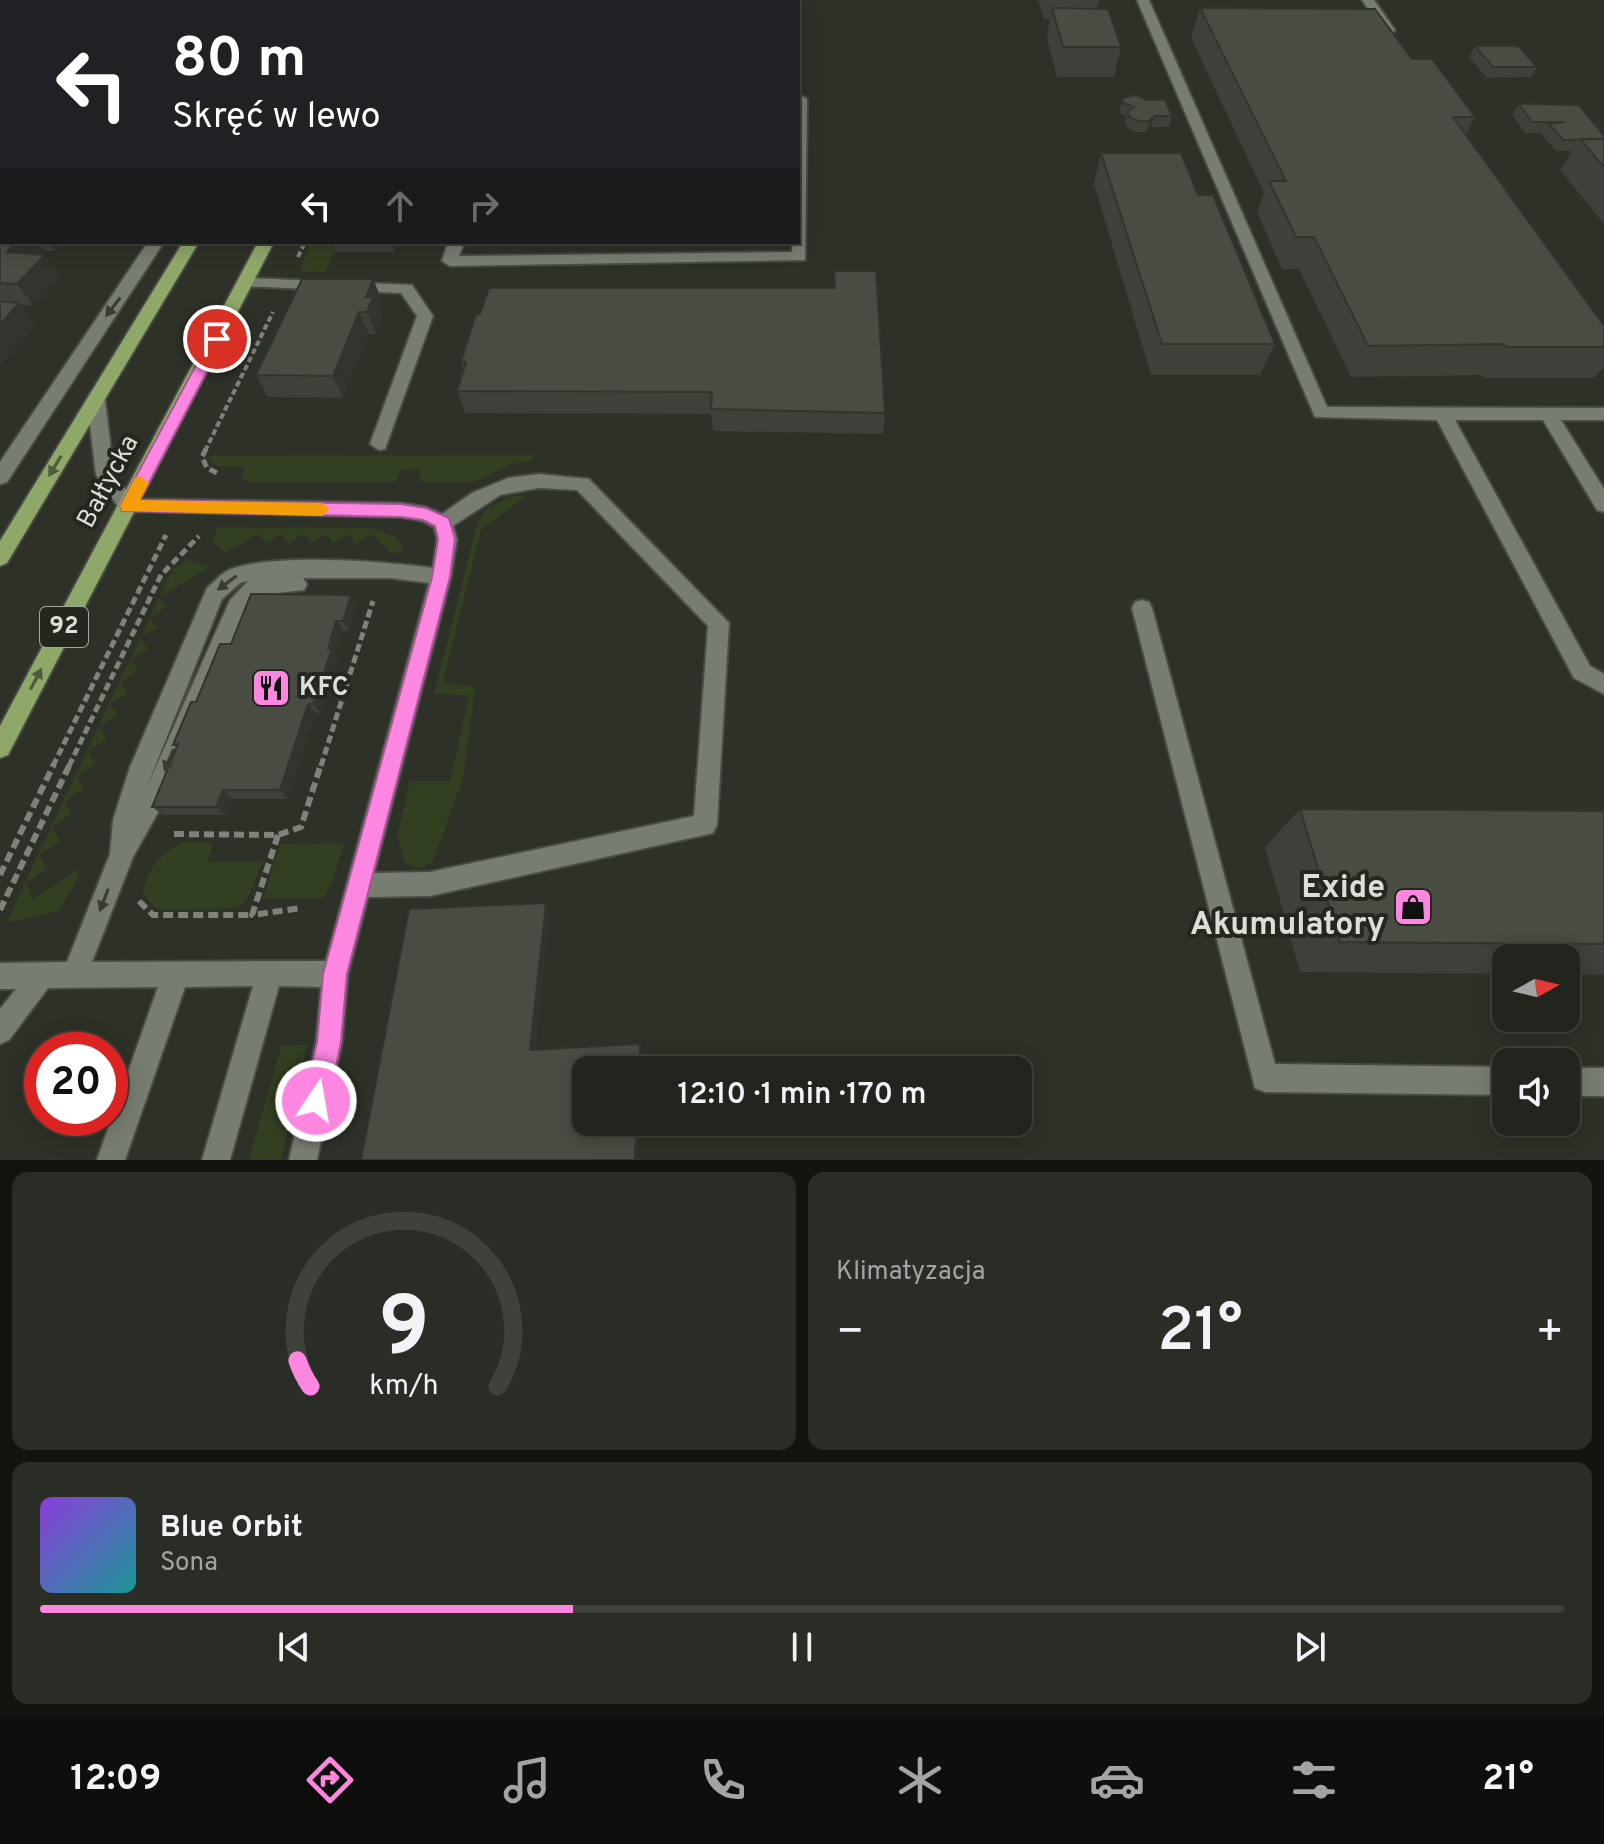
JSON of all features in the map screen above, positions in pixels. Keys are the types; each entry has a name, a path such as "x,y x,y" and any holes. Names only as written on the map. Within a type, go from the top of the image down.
{"main road":[{"name":"Bałtycka","path":"0,558 190,244"},
{"name":"Bałtycka","path":"0,748 265,244"}],"street":[{"path":"1143,0 1321,413 1604,414"},
{"path":"1368,0 1395,38"},
{"path":"455,244 450,261 800,257 800,99"},
{"path":"0,477 155,244"},
{"path":"247,283 406,288 425,316 379,444"},
{"path":"96,400 105,475 128,506 401,510 426,514 443,523 447,539 441,577 335,974 329,1042 303,1160"},
{"path":"1443,414 1582,672 1604,685"},
{"path":"1548,414 1604,505"},
{"path":"359,885 430,884 705,825 719,623 582,484 529,479 502,485 471,501 443,523"},
{"path":"75,974 122,854 125,820 141,767 214,594 221,585 234,576 265,570 390,570 441,577"},
{"path":"1142,608 1265,1078 1492,1081"},
{"path":"216,1160 270,973"},
{"path":"111,1160 176,974"},
{"path":"0,976 335,974"},
{"path":"0,1031 42,975"},
{"path":"1580,1082 1604,1082"}],"path":[{"path":"228,474 214,473 203,463 202,457 278,302"},
{"path":"0,910 161,575 196,544 202,527"},
{"path":"0,875 157,552"},
{"path":"172,834 278,835 301,827 376,593"},
{"path":"252,915 278,835"},
{"path":"137,890 137,898 153,915 252,915 301,908"}],"green space":[{"path":"310,244 339,244 325,272 299,271"},
{"path":"535,455 533,460 512,464 475,482 418,482 421,469 401,469 397,482 248,482 241,477 245,467 217,466 207,456"},
{"path":"512,496 526,496 481,530 443,682 475,687 463,779 432,863 418,869 404,862 397,836 410,781 450,781 469,695 434,694 477,524 486,509"},
{"path":"218,527 374,528 395,537 404,547 392,554 371,534 356,544 349,534 333,543 326,534 311,543 304,534 288,543 282,534 266,543 258,534 225,553 212,541"},
{"path":"187,560 210,567 159,597 172,570"},
{"path":"159,597 166,607 150,618"},
{"path":"149,618 158,628 141,637"},
{"path":"140,637 148,649 131,659 138,671 120,682 128,693 110,704 118,715 99,727 107,739 88,751 95,764 77,776 84,788 65,801 71,814 52,827 60,841 39,855 47,868 26,883 33,899 79,869 77,881 58,911 6,923"},
{"path":"184,842 214,843 208,862 263,861 246,902 236,908 162,910 154,906 143,893 148,876 162,856"},
{"path":"344,843 333,881 324,898 263,898 280,844"},
{"path":"307,1044 281,1160 249,1160 281,1046"}],"building":[{"path":"1052,8 1108,9 1121,47 1063,47"},
{"path":"1200,8 1375,9 1412,59 1432,59 1475,117 1453,117 1604,326 1604,347 1506,347 1504,344 1368,346 1314,237 1296,237 1269,181 1286,181"},
{"path":"1475,46 1518,46 1537,67 1493,67"},
{"path":"1137,95 1147,100 1165,100 1172,116 1155,116 1149,121 1129,117 1128,111 1134,107 1123,103 1122,98"},
{"path":"1519,104 1579,105 1604,139 1563,140 1549,124 1565,122 1532,122"},
{"path":"1580,139 1604,139 1604,167"},
{"path":"1101,153 1181,153 1198,195 1213,195 1275,344 1162,344"},
{"path":"0,244 14,244 7,252 45,255 17,284 0,283"},
{"path":"834,271 876,271 885,413 711,409 712,392 457,391 466,362 461,362 476,314 480,314 489,288 835,288"},
{"path":"302,279 373,279 366,297 373,297 367,312 359,312 333,376 256,375"},
{"path":"0,301 19,303 0,325"},
{"name":"KFC","path":"251,594 351,595 343,621 336,621 328,649 332,649 313,704 308,704 280,790 223,790 216,807 152,807 178,744 173,745 191,702 196,702 220,644 231,644"},
{"path":"1300,809 1604,811 1604,944 1340,942"},
{"path":"546,903 530,1050 640,1044 640,1056 572,1056 572,1136 636,1136 635,1160 361,1160 409,909"}],"slow traffic":[{"path":"141,483 128,506 322,509"}],"place":[{"name":"KFC","path":"271,688"},
{"name":"Exide Akumulatory","path":"1413,907"}],"route":[{"path":"217,339 128,506 401,510 426,514 443,523 447,539 441,577 335,974 329,1042 316,1101"}]}
